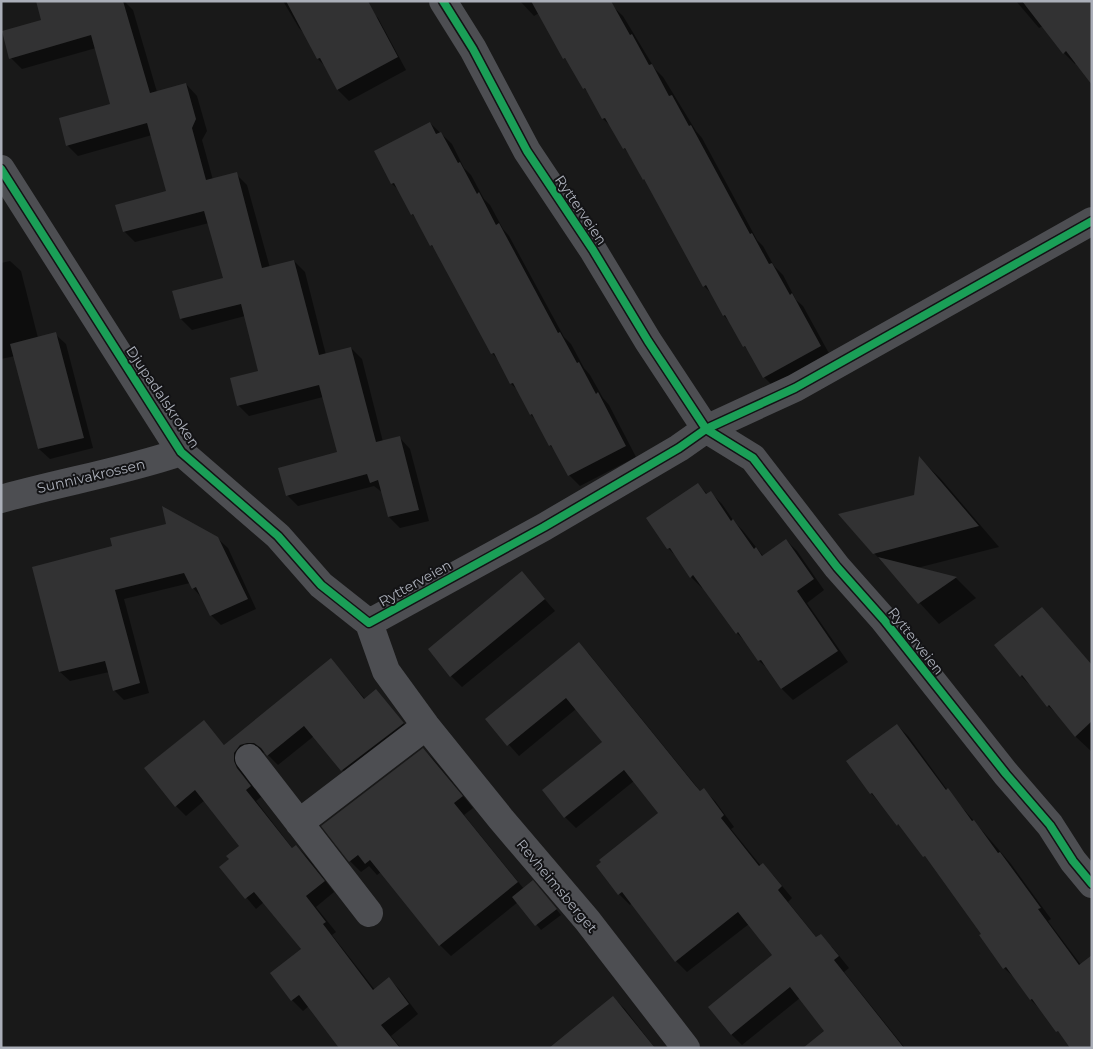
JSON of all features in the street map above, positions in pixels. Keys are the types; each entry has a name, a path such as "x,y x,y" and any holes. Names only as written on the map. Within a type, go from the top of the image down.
{"street":[{"name":"Rytterveien","path":"443,1 473,49 527,151 593,250 648,341 706,429 752,458 837,567 884,620 1006,774 1050,826 1073,861 1092,884"},
{"name":"Djupadalskroken","path":"1,169 180,452 278,536 321,586 369,623"},
{"path":"706,429 795,388 1092,221"},
{"name":"Rytterveien","path":"369,623 552,522 679,448 706,429"},
{"name":"Sunnivakrossen","path":"1,499 149,463 180,452"},
{"name":"Revheimsberget","path":"369,623 386,671 426,726 501,819 587,920 686,1048"},
{"path":"299,823 426,726"},
{"path":"249,758 369,913"}],"building":[{"path":"36,1 123,1 150,93 186,83 196,119 192,128 206,180 237,172 262,268 294,260 319,355 351,347 376,442 400,436 419,510 388,517 378,480 370,483 367,474 286,496 278,468 337,452 319,385 237,406 230,378 258,371 241,304 180,319 172,291 223,278 204,211 123,232 115,205 166,191 147,123 66,146 59,118 110,104 91,35 9,59 2,31 41,20"},
{"path":"286,1 368,1 398,57 337,90 320,58 317,59"},
{"path":"531,1 611,1 649,65 652,64 669,96 672,95 689,126 691,125 750,234 752,233 769,264 772,263 790,295 792,293 821,346 763,378 725,315 723,316 706,285 703,287 644,179 625,148 623,149 605,118 602,119 585,88 583,89 565,58 563,59"},
{"path":"1022,1 1092,1 1092,85 1066,51 1063,54"},
{"path":"430,122 436,134 441,132 477,194 479,192 496,225 499,223 558,333 560,332 577,363 579,362 596,394 598,392 626,446 568,476 532,414 530,415 513,383 510,384 494,353 491,354 432,245 430,246 413,214 411,215 394,183 391,184 374,151"},
{"path":"56,332 84,438 38,449 10,344"},
{"path":"919,456 979,526 873,554 838,514 914,495"},
{"path":"698,483 706,494 711,491 731,521 733,519 754,549 756,547 762,556 786,539 814,579 797,591 838,651 781,689 761,660 758,661 738,632 736,634 693,575 690,578 670,548 667,549 646,518"},
{"path":"162,506 218,537 248,599 210,616 196,587 192,589 184,573 115,590 140,683 113,691 105,661 59,672 32,567 112,546 110,538 166,524"},
{"path":"878,557 957,577 918,604"},
{"path":"522,571 545,599 450,677 428,649"},
{"path":"1042,607 1092,665 1092,721 1075,737 1049,705 1047,707 1022,675 1020,677 994,645"},
{"path":"579,642 694,784 700,791 704,788 724,815 721,818 759,866 763,863 782,886 778,890 816,937 821,934 839,956 834,960 904,1048 803,1048 824,1031 790,987 731,1035 708,1007 772,955 738,912 675,962 622,892 618,895 596,866 601,862 599,860 658,813 624,770 564,818 542,790 602,742 566,698 507,746 485,719"},
{"path":"331,658 364,699 376,689 404,723 341,771 304,726 267,756 254,743 240,745 234,753 234,761 251,786 246,790 292,848 296,845 325,881 306,896 326,922 323,924 373,990 389,977 409,1004 381,1025 400,1048 339,1048 299,995 291,1001 270,973 301,949 254,892 245,899 219,867 229,859 226,856 239,846 195,790 175,807 144,768 204,720 224,745"},
{"path":"897,724 946,790 948,788 998,853 1000,852 1041,908 1038,909 1079,965 1092,955 1092,1048 1070,1048 1058,1031 1056,1032 1006,967 1003,969 979,935 981,934 925,856 923,857 872,793 870,794 846,761"},
{"path":"423,748 463,796 454,803 518,882 439,946 370,860 365,864 358,855 349,862 321,826"},
{"path":"533,880 557,909 535,926 512,897"},
{"path":"613,996 655,1048 549,1048"}],"cycle path":[{"path":"443,1 473,49 527,151 593,250 648,341 706,429 753,458 837,567 884,620 1006,774 1050,825 1073,861 1092,884"},
{"path":"1,169 181,452 278,536 321,585 369,623 544,527 679,448 706,429 795,388 1092,221"}]}
